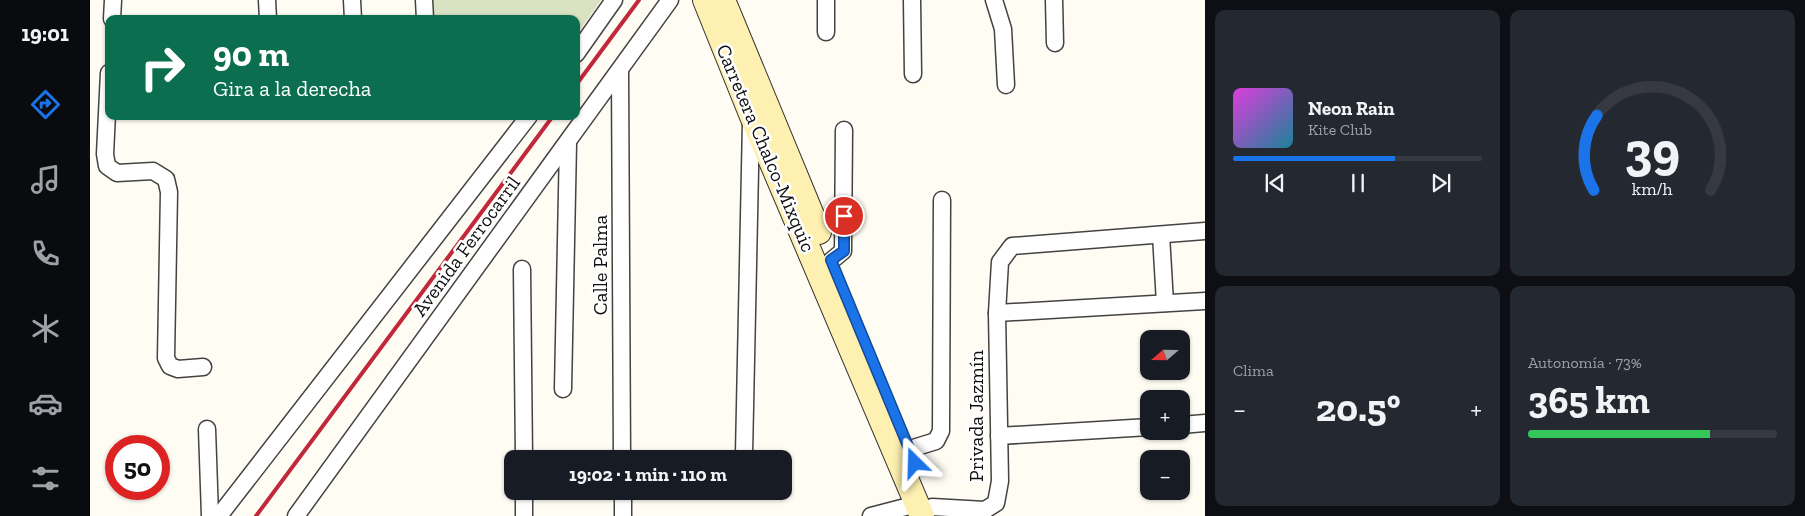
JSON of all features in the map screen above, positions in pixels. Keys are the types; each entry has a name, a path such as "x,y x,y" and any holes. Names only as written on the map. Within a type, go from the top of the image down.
{"main road":[{"name":"Carretera Chalco-Mixquic","path":"705,0 751,114 927,511"},
{"path":"723,0 910,449 927,511"}],"street":[{"path":"112,15 113,0"},
{"path":"267,0 268,15"},
{"path":"352,0 353,15"},
{"path":"424,0 424,15"},
{"path":"580,48 614,0"},
{"name":"Avenida Ferrocarril","path":"296,516 620,72 670,0"},
{"path":"826,0 826,32"},
{"path":"912,0 913,74"},
{"path":"994,0 1003,29 1006,85"},
{"path":"1054,0 1054,43"},
{"name":"Calle Palma","path":"620,72 622,450"},
{"path":"744,450 751,114"},
{"path":"107,120 105,154 107,166 117,173 153,170 166,179 169,192 166,358 170,366 178,369 203,367"},
{"path":"219,516 526,120"},
{"path":"831,260 844,251 844,130"},
{"path":"562,389 568,143"},
{"path":"910,449 936,441 941,431 942,200"},
{"path":"1165,303 1161,235 1205,231"},
{"name":"Privada Jazmín","path":"870,516 927,511 986,513 996,502 1000,481 997,313 1000,262 1012,246 1161,235"},
{"path":"522,269 524,450"},
{"path":"997,313 1205,301"},
{"path":"1190,425 1205,424"},
{"path":"999,436 1140,428"},
{"path":"207,429 210,516"},
{"path":"524,500 524,516"},
{"path":"622,500 623,516"}],"green space":[{"path":"432,0 601,0 580,30 580,15 432,15"}],"railway":[{"path":"580,80 639,0"},
{"path":"256,516 550,120"}],"route":[{"path":"844,216 844,251 831,260 915,463"}]}
